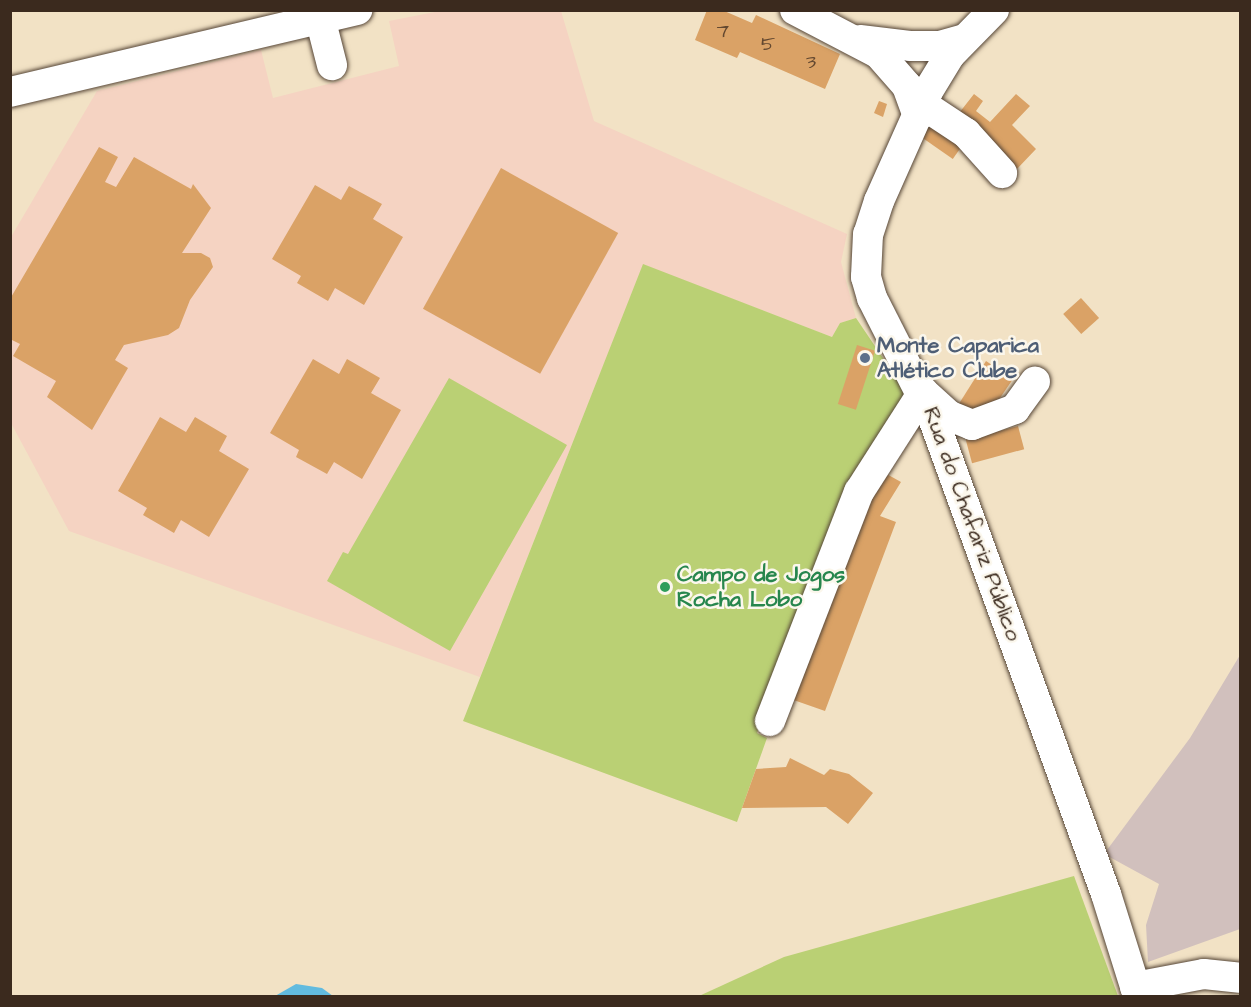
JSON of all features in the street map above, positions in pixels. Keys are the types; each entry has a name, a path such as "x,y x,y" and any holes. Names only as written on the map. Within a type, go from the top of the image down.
{"street":[{"path":"10,92 319,15 357,10"},
{"path":"795,10 857,40 896,69 920,110 966,133 1002,173"},
{"name":"Rua do Chafariz Público","path":"994,10 964,39 940,69 879,201 868,234 865,260 872,298 923,392 1102,883 1137,992"},
{"path":"319,15 332,65"},
{"path":"857,40 909,46 940,46 964,39"},
{"path":"770,721 859,492 923,392 950,416 972,425 1015,409 1035,381"},
{"path":"1137,992 1204,974 1240,978"}],"shaded area":[{"path":"440,11 561,11 594,121 847,234 841,262 856,318 840,323 832,337 643,265 480,677 69,531 11,423 11,237 97,91 261,50 273,98 399,66 389,21"},
{"path":"1240,655 1240,929 1148,962 1146,925 1159,884 1104,854 1190,738"}],"green space":[{"name":"Campo de Jogos Rocha Lobo","path":"643,264 832,337 840,323 856,318 910,398 849,496 757,733 767,738 737,822 463,721"},
{"path":"449,378 567,445 450,651 327,581 343,552 348,554"},
{"path":"1074,876 1118,996 699,996 784,957"}],"water":[{"path":"296,984 322,988 333,996 275,996"}],"building":[{"path":"707,10 722,10 752,23 756,15 840,54 825,89 740,52 737,58 695,40"},
{"path":"974,94 983,101 976,111 990,122 1016,94 1030,106 1012,125 1036,149 1016,170 952,122"},
{"path":"879,101 887,104 883,117 874,113"},
{"path":"931,117 965,141 953,159 918,135"},
{"path":"99,147 118,157 105,182 116,187 134,157 191,189 193,184 211,208 182,253 201,253 210,258 213,267 190,300 179,328 168,335 124,345 115,360 128,368 92,430 47,397 56,381 13,356 20,344 10,339 10,299"},
{"path":"501,168 618,233 540,374 423,309"},
{"path":"315,185 341,200 349,186 382,204 373,219 403,237 364,305 335,288 328,301 297,283 301,276 272,259"},
{"path":"1081,298 1099,318 1081,334 1063,314"},
{"path":"857,345 875,351 856,410 838,404"},
{"path":"313,359 339,374 347,359 380,378 371,393 401,410 362,479 334,462 327,474 296,457 299,450 270,433"},
{"path":"986,361 1013,379 987,417 955,410"},
{"path":"160,417 186,432 195,417 227,436 219,451 249,469 209,537 181,520 174,533 143,515 147,508 118,491"},
{"path":"1018,426 1024,449 972,463 966,440"},
{"path":"883,472 901,482 880,516 896,522 825,711 785,697"},
{"path":"790,758 824,775 830,769 849,774 873,793 848,824 826,807 742,808 756,769 786,767"}],"place":[{"name":"Monte Caparica Atlético Clube","path":"865,358"},
{"name":"Campo de Jogos Rocha Lobo","path":"665,587"}]}
